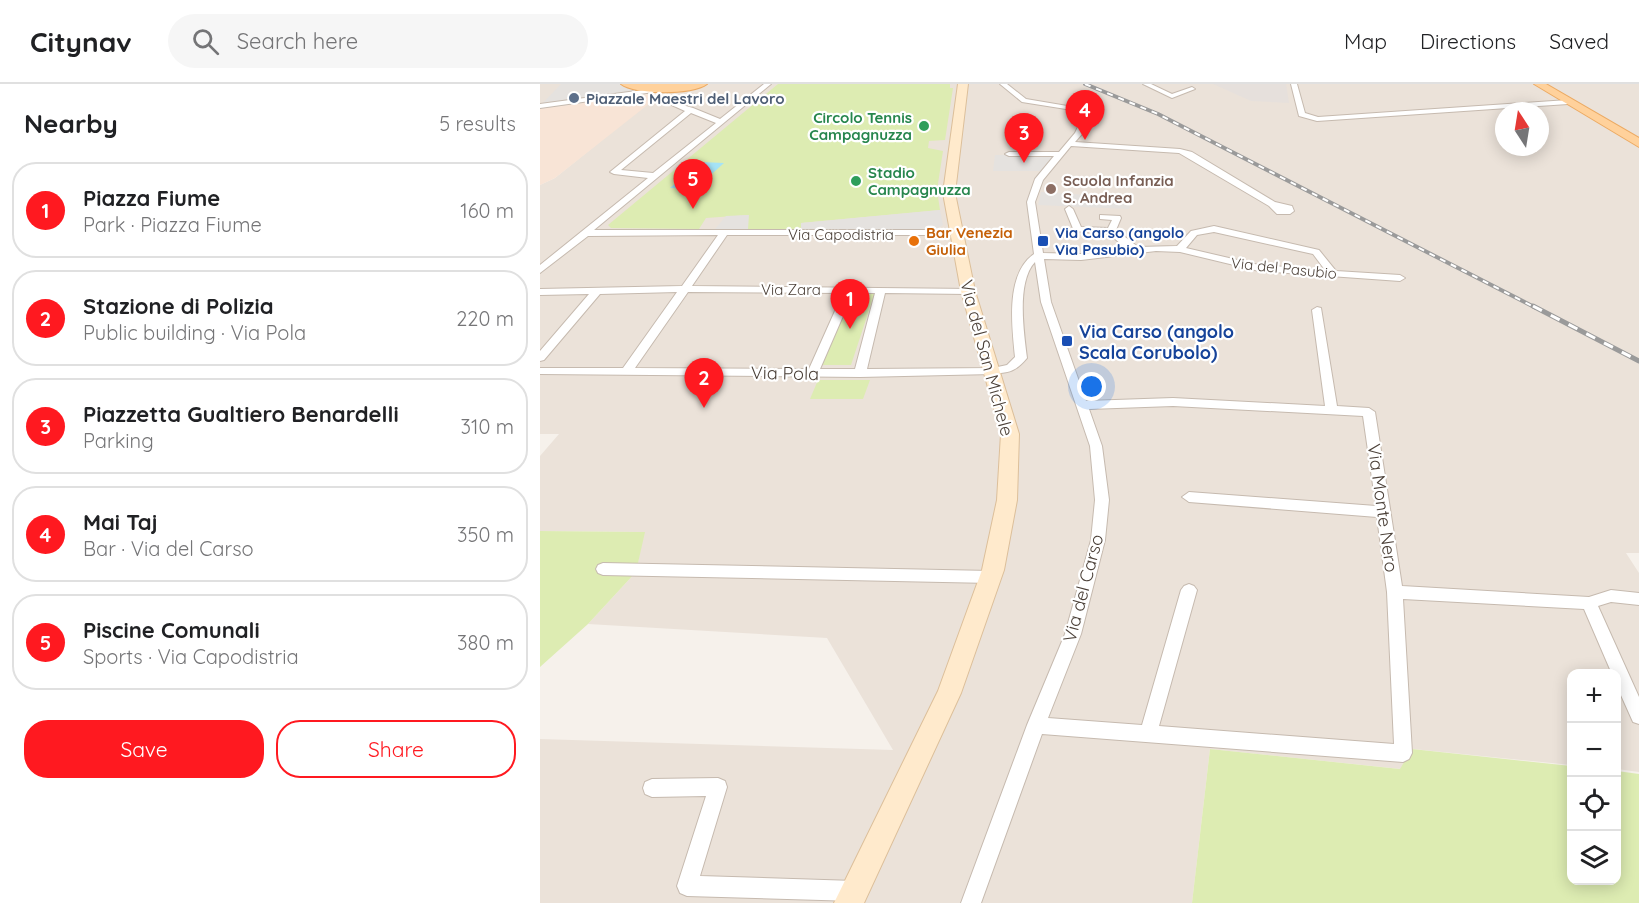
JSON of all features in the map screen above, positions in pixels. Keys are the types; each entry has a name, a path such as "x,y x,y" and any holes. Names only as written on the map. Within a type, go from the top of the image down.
{"main road":[{"path":"626,84 640,88 667,89 702,84"},
{"name":"Via del San Michele","path":"852,897 950,693 991,577 1007,500 1010,434 968,291 949,193 963,84"},
{"path":"1539,84 1639,143"}],"street":[{"path":"540,270 768,84"},
{"name":"Via del Carso","path":"971,903 1036,725 1073,634 1098,540 1102,500 1096,446 1046,302 1031,202 1039,179 1078,134 1089,110 1024,101 1003,84"},
{"path":"1146,84 1172,96 1192,89 1181,84"},
{"path":"1294,84 1302,114 1312,119 1568,102"},
{"path":"540,106 667,89"},
{"path":"667,101 720,122"},
{"path":"654,176 614,172 691,110"},
{"path":"1009,154 1064,151 1180,151 1189,154 1272,204"},
{"path":"1069,209 1077,229 1111,231 1135,250"},
{"path":"1180,249 1191,235 1199,230 1214,230 1316,252 1333,273"},
{"name":"Via Capodistria","path":"585,233 957,232"},
{"path":"627,371 724,233"},
{"name":"Via del Pasubio","path":"1038,256 1081,257 1156,248 1180,249 1258,268 1400,278"},
{"path":"993,371 1011,368 1021,358 1016,312 1024,272 1029,262 1038,256"},
{"name":"Via Zara","path":"540,291 686,289 968,291"},
{"path":"540,358 598,290"},
{"path":"813,373 849,290"},
{"path":"860,373 881,290"},
{"path":"1317,310 1332,410"},
{"name":"Via Pola","path":"540,371 860,373 993,371"},
{"name":"Via Monte Nero","path":"1082,405 1173,402 1369,412 1395,592 1589,603 1611,596 1639,599"},
{"path":"1189,497 1384,512"},
{"path":"603,569 991,577"},
{"path":"1148,734 1189,590"},
{"path":"1036,725 1403,753 1395,592"},
{"path":"1589,603 1639,716"},
{"name":"Via del San Michele","path":"652,788 718,787 687,886 852,897"}],"shaded area":[{"path":"540,84 1639,84 1639,553 1626,553 1639,573 1639,772 1621,770 1621,669 1567,669 1567,765 1413,749 1401,769 1210,749 1192,903 540,903 540,739 893,750 827,638 588,624 636,572 644,532 540,531 540,456 559,434 540,434 540,185 555,178 662,92 540,109"},
{"name":"Piazzale Maestri del Lavoro","path":"561,84 619,84 659,90 540,106"},
{"path":"1213,84 1286,84 1289,103 1251,101"},
{"path":"664,92 555,178 540,185 540,109"},
{"path":"1062,154 1047,171 993,171 995,155"},
{"path":"1041,192 1132,198 1129,209 1038,205"},
{"path":"940,210 943,225 937,229 801,229 801,223"},
{"path":"749,215 748,229 715,229 726,216"}],"green space":[{"path":"778,84 950,84 950,88 953,88 945,140 929,141 928,148 943,151 937,190 940,210 801,223 801,229 748,229 748,215 706,218 699,229 611,228 608,225"},
{"path":"853,292 875,292 851,365 820,365"},
{"path":"818,380 870,380 863,399 810,399"},
{"path":"540,531 645,532 636,572 588,624 540,667"},
{"path":"1210,749 1400,769 1412,749 1567,766 1567,885 1621,885 1621,772 1639,774 1639,903 1192,903"}],"water":[{"path":"701,162 724,163 695,189 670,188"}],"railway":[{"path":"1085,84 1158,114 1536,308"},
{"path":"1533,306 1639,361"}],"place":[{"name":"Piazzale Maestri del Lavoro","path":"574,98"},
{"name":"Circolo Tennis Campagnuzza","path":"924,126"},
{"name":"Mai Taj","path":"1085,140"},
{"name":"Piazzetta Gualtiero Benardelli","path":"1024,163"},
{"name":"Stadio Campagnuzza","path":"856,181"},
{"name":"Scuola Infanzia S. Andrea","path":"1051,189"},
{"name":"Piscine Comunali","path":"693,209"},
{"name":"Bar Venezia Giulia","path":"914,241"},
{"name":"Via Carso (angolo Via Pasubio)","path":"1043,241"},
{"name":"Piazza Fiume","path":"850,329"},
{"name":"Via Carso (angolo Scala Corubolo)","path":"1067,341"},
{"name":"Stazione di Polizia","path":"704,408"}]}
